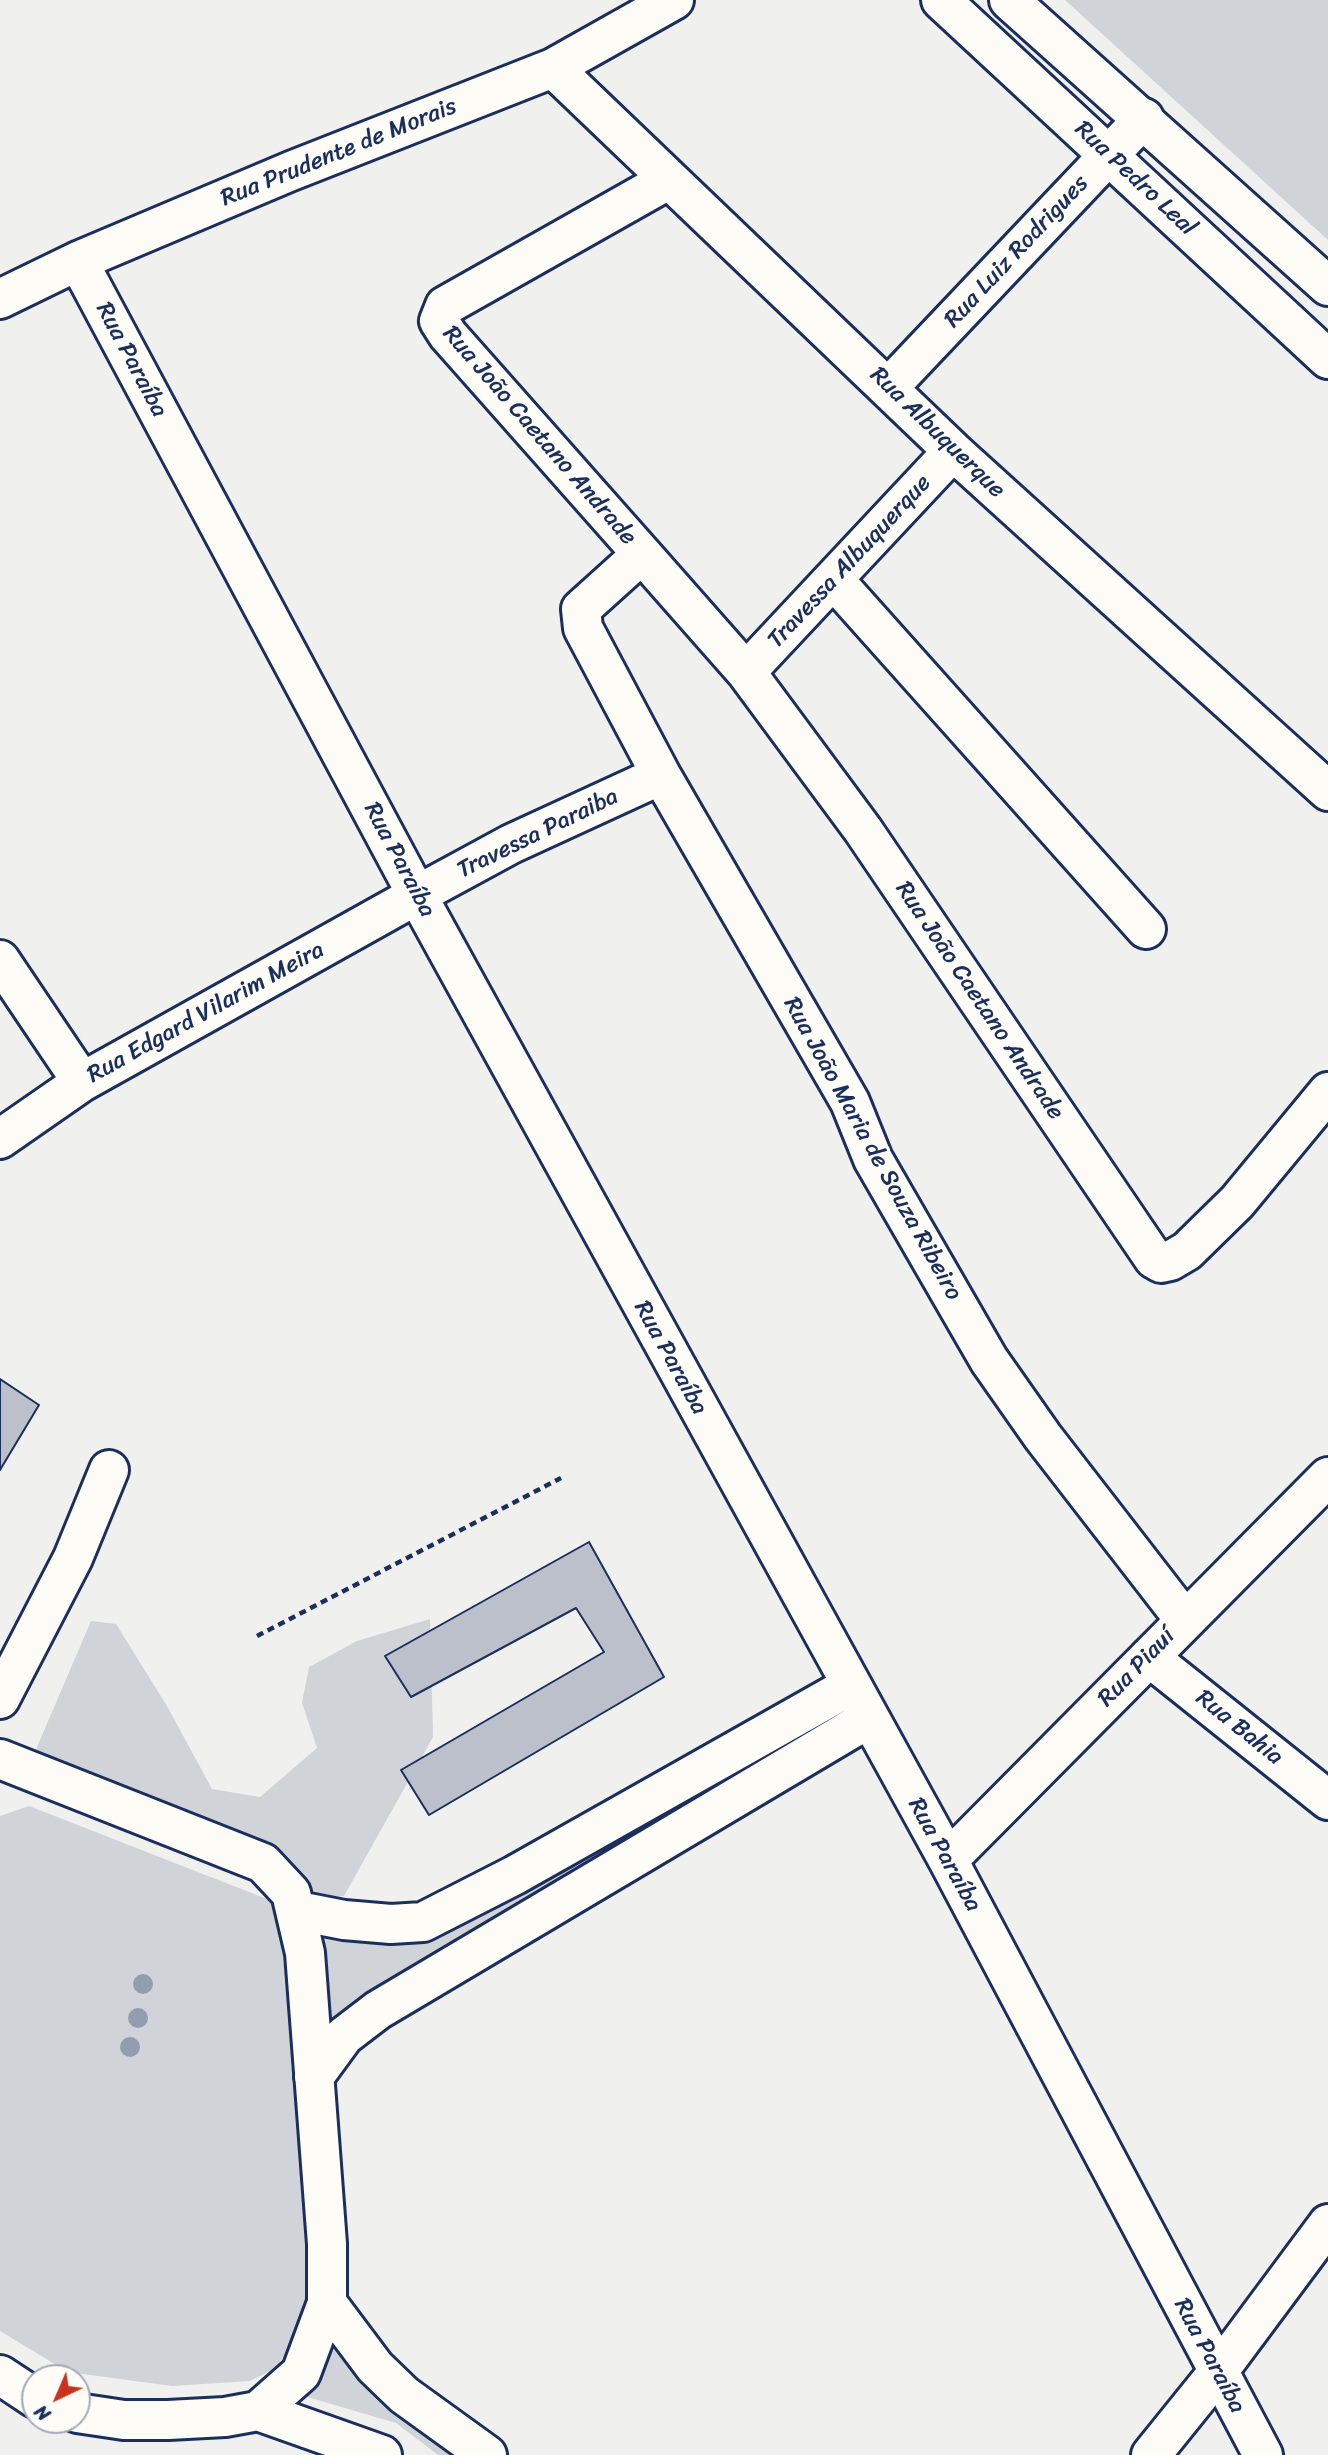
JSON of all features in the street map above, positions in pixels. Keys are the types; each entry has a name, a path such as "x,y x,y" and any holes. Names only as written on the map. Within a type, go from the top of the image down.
{"street":[{"name":"Rua Prudente de Morais","path":"0,299 78,261 291,171 553,68 674,0"},
{"name":"Rua Pedro Leal","path":"941,0 1328,359"},
{"name":"Rua Pedro Leal","path":"1009,0 1144,118 1328,286"},
{"name":"Rua Albuquerque","path":"553,68 953,451 1328,791"},
{"name":"Rua Luiz Rodrigues","path":"889,387 1144,118"},
{"name":"Rua João Caetano Andrade","path":"668,180 445,306 439,321 448,335 746,672 863,830 1154,1259 1161,1263 1170,1261 1187,1251 1237,1202 1328,1092"},
{"name":"Rua Paraíba","path":"78,261 417,895 868,1719 948,1860 1263,2455"},
{"name":"Travessa Albuquerque","path":"746,672 953,451"},
{"name":"Rua João Caetano Andrade","path":"596,656 583,628 581,609 642,554"},
{"path":"834,580 1146,929"},
{"name":"Rua João Maria de Souza Ribeiro","path":"596,656 661,775 850,1102 873,1159 989,1360 1043,1437 1184,1619"},
{"name":"Travessa Paraiba","path":"417,895 511,844 661,775"},
{"name":"Rua Edgard Vilarim Meira","path":"0,1139 82,1082 417,895"},
{"path":"0,960 82,1082"},
{"path":"0,1699 73,1558 109,1469"},
{"name":"Rua Piauí","path":"948,1860 1184,1619 1328,1478"},
{"name":"Rua Bahia","path":"1149,1657 1328,1800"},
{"path":"298,1911 344,1920 391,1924 423,1922 515,1875 850,1686"},
{"path":"314,2077 344,2036 378,2010 868,1719"},
{"path":"0,1759 263,1863 291,1893 298,1911 305,1954 327,2244 327,2303 301,2373 258,2411"},
{"path":"1151,2455 1218,2372 1328,2224"},
{"path":"327,2303 375,2367 404,2395 487,2455"},
{"path":"0,2375 21,2389"},
{"path":"91,2415 124,2420 168,2420 225,2417 258,2411 382,2455"}],"path":[{"path":"257,1636 561,1478"}],"shaded area":[{"path":"1065,0 1328,0 1328,240"},
{"path":"430,1619 433,1737 344,1896 315,1899 36,1763 37,1747 91,1621 116,1624 167,1706 212,1789 260,1797 317,1748 302,1703 309,1667 357,1641"},
{"path":"847,1699 851,1721 320,2045 315,1929 415,1938"},
{"path":"29,1806 267,1899 291,1925 318,2267 296,2337 276,2368 250,2381 172,2386 91,2375 91,2364 55,2364 0,2331 0,1816"},
{"path":"336,2306 379,2360 503,2455 438,2455 396,2423 304,2396"}],"building":[{"path":"0,1379 39,1405 0,1470"},
{"path":"589,1542 664,1677 429,1815 401,1770 604,1652 576,1608 411,1697 385,1656"}]}
